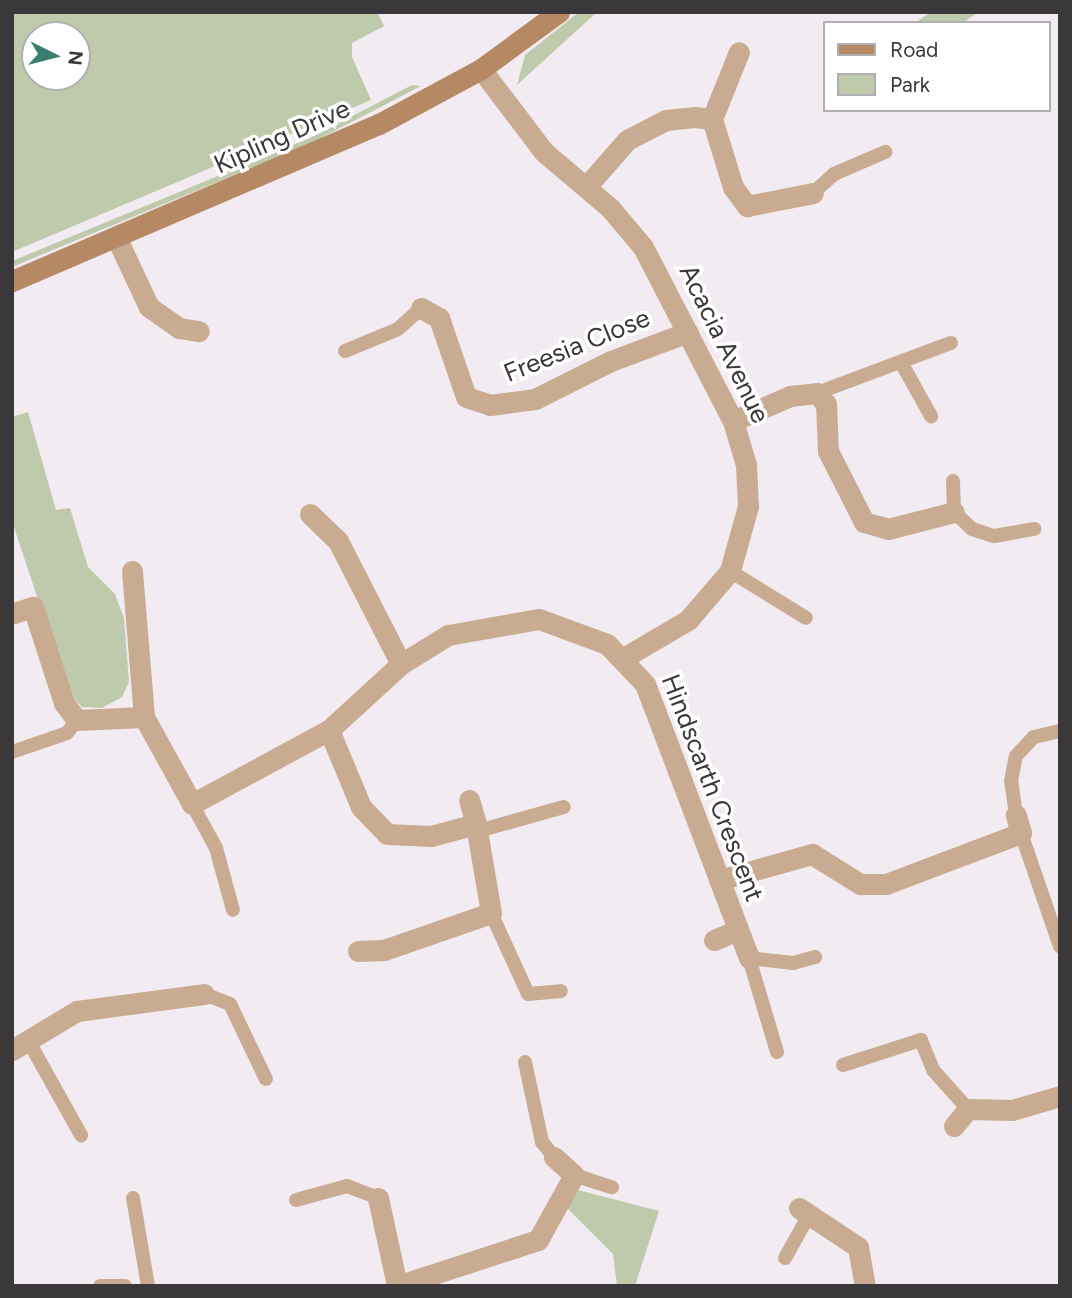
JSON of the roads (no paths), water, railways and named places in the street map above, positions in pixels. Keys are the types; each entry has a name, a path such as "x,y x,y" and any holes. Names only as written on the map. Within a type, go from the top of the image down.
{"street":[{"name":"Kipling Drive","path":"12,281 277,172 481,69 559,12"},
{"path":"739,51 712,119 733,187 747,206 813,193"},
{"name":"Acacia Avenue","path":"481,69 537,145 586,187 643,247 733,421 749,484 744,530 730,571 688,620 625,657"},
{"path":"586,187 639,132 666,120 712,119"},
{"path":"117,239 149,307 179,328 200,331"},
{"name":"Freesia Close","path":"421,308 439,317 466,397 490,405 535,399 611,361 688,332"},
{"path":"733,421 790,396 817,393 826,404 828,451 864,522 888,529 954,512"},
{"path":"310,514 338,541 401,664"},
{"path":"132,571 144,717 192,804"},
{"path":"14,613 33,607 64,703 77,720 144,717"},
{"name":"Hindscarth Crescent","path":"192,804 329,730 401,664 448,635 518,618 573,629 625,657 645,684 675,755 749,958"},
{"path":"329,730 361,807 387,834 431,836 477,827"},
{"path":"358,951 384,950 491,913 477,827 469,800"},
{"path":"719,880 812,854 872,887 1018,824"},
{"name":"Hindscarth Crescent","path":"713,940 738,930"},
{"path":"21,1046 77,1011 204,995"},
{"path":"954,1126 968,1109 1012,1111 1060,1096"},
{"path":"378,1198 397,1285 538,1240 574,1175 554,1157"},
{"path":"804,1212 858,1247 865,1286"}],"lane":[{"path":"813,193 834,174 885,152"},
{"path":"345,351 398,329 421,308"},
{"path":"817,393 902,364 951,343"},
{"path":"902,364 931,416"},
{"path":"953,481 954,512 981,535 1034,529"},
{"path":"730,571 806,618"},
{"path":"12,752 68,733 77,720"},
{"path":"1060,731 1034,737 1016,755 1018,824 1060,946"},
{"path":"192,804 216,848 233,910"},
{"path":"477,827 564,807"},
{"path":"491,913 528,994 561,991"},
{"path":"777,1052 749,958 793,963 816,957"},
{"path":"204,995 230,1004 266,1079"},
{"path":"843,1065 921,1040 933,1070 968,1109"},
{"path":"21,1046 80,1135"},
{"path":"525,1062 542,1142 554,1157"},
{"path":"574,1175 612,1187"},
{"path":"296,1200 346,1186 378,1198"},
{"path":"133,1199 148,1286"},
{"path":"785,1258 804,1212"},
{"path":"100,1286 124,1286"}]}
